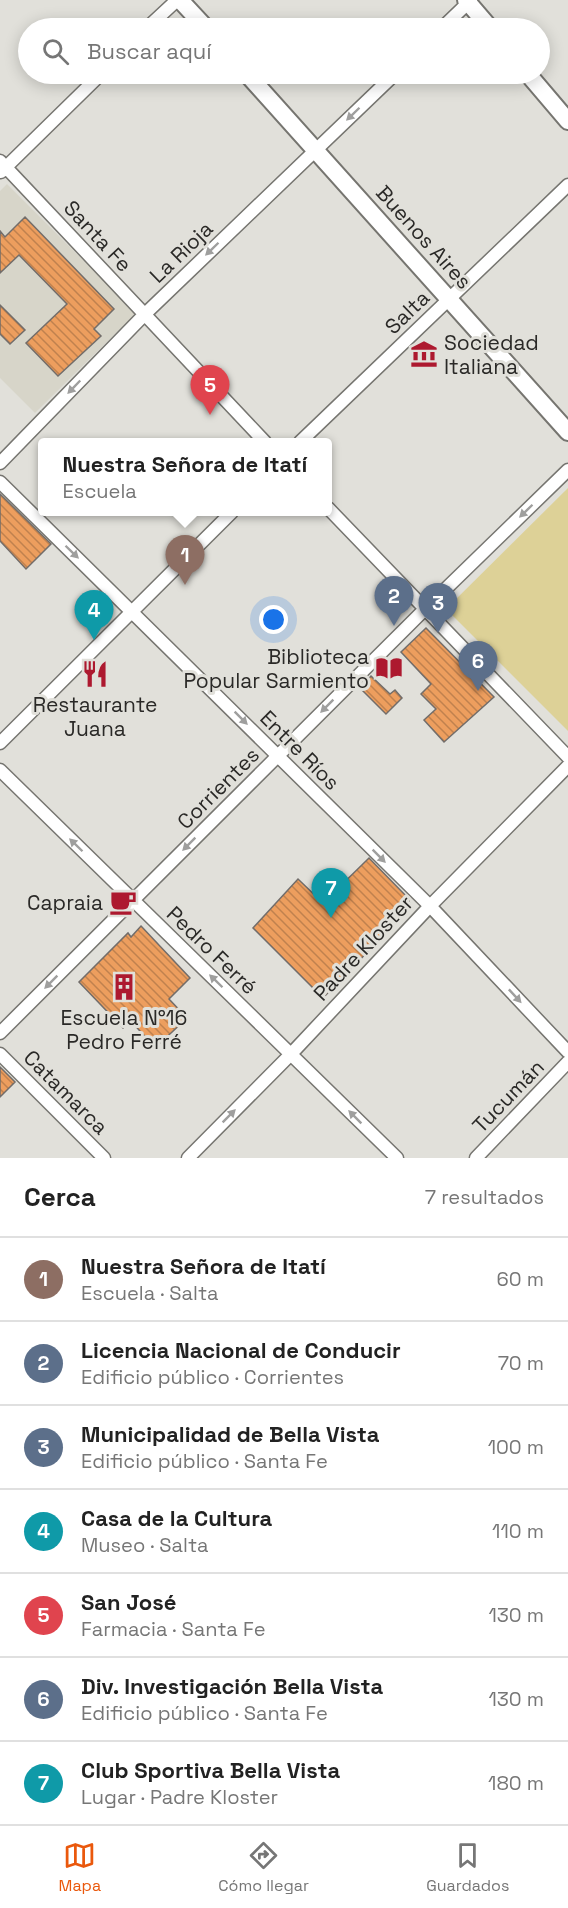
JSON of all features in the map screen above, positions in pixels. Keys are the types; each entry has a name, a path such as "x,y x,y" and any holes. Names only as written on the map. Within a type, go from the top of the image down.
{"street":[{"path":"158,18 178,0 196,18"},
{"path":"452,18 469,1 482,18"},
{"path":"2,167 90,84"},
{"name":"Buenos Aires","path":"256,84 568,432"},
{"name":"La Rioja","path":"0,464 145,314 384,84"},
{"path":"537,84 568,121"},
{"name":"Santa Fe","path":"2,167 261,438"},
{"name":"Salta","path":"304,438 568,185"},
{"name":"Corrientes","path":"0,1034 425,609 568,470"},
{"name":"Entre Ríos","path":"0,482 430,906 568,1052"},
{"path":"332,513 568,757"},
{"path":"0,743 228,516"},
{"name":"Padre Kloster","path":"188,1158 568,766"},
{"name":"Pedro Ferré","path":"0,770 397,1158"},
{"name":"Catamarca","path":"0,1054 104,1158"},
{"name":"Tucumán","path":"476,1158 568,1062"}],"shaded area":[{"path":"7,184 136,313 35,413 0,378 0,191"},
{"path":"568,488 568,731 446,609"}],"building":[{"path":"25,217 114,309 94,329 101,336 58,376 26,343 67,304 19,255 0,273 0,231 5,237"},
{"path":"0,305 25,330 10,344 0,334"},
{"path":"0,494 51,544 26,569 0,541"},
{"path":"426,628 494,697 444,742 424,720 436,709 421,694 431,684 401,652"},
{"name":"Biblioteca Popular Sarmiento","path":"371,676 390,694 395,690 402,698 386,714 360,688"},
{"path":"369,858 409,899 410,908 323,998 253,928 298,879 323,903"},
{"name":"Escuela N°16 Pedro Ferré","path":"141,926 190,978 169,999 187,1018 155,1048 131,1021 123,1028 79,982 128,933 131,937"},
{"path":"0,1067 15,1082 0,1097"}],"place":[{"name":"Sociedad Italiana","path":"424,354"},
{"name":"San José","path":"210,415"},
{"name":"Nuestra Señora de Itatí","path":"185,585"},
{"name":"Licencia Nacional de Conducir","path":"394,626"},
{"name":"Municipalidad de Bella Vista","path":"438,633"},
{"name":"Casa de la Cultura","path":"94,640"},
{"name":"Biblioteca Popular Sarmiento","path":"389,668"},
{"name":"Restaurante Juana","path":"95,674"},
{"name":"Div. Investigación Bella Vista","path":"478,691"},
{"name":"Capraia","path":"123,902"},
{"name":"Club Sportiva Bella Vista","path":"331,918"},
{"name":"Escuela N°16 Pedro Ferré","path":"124,987"}]}
